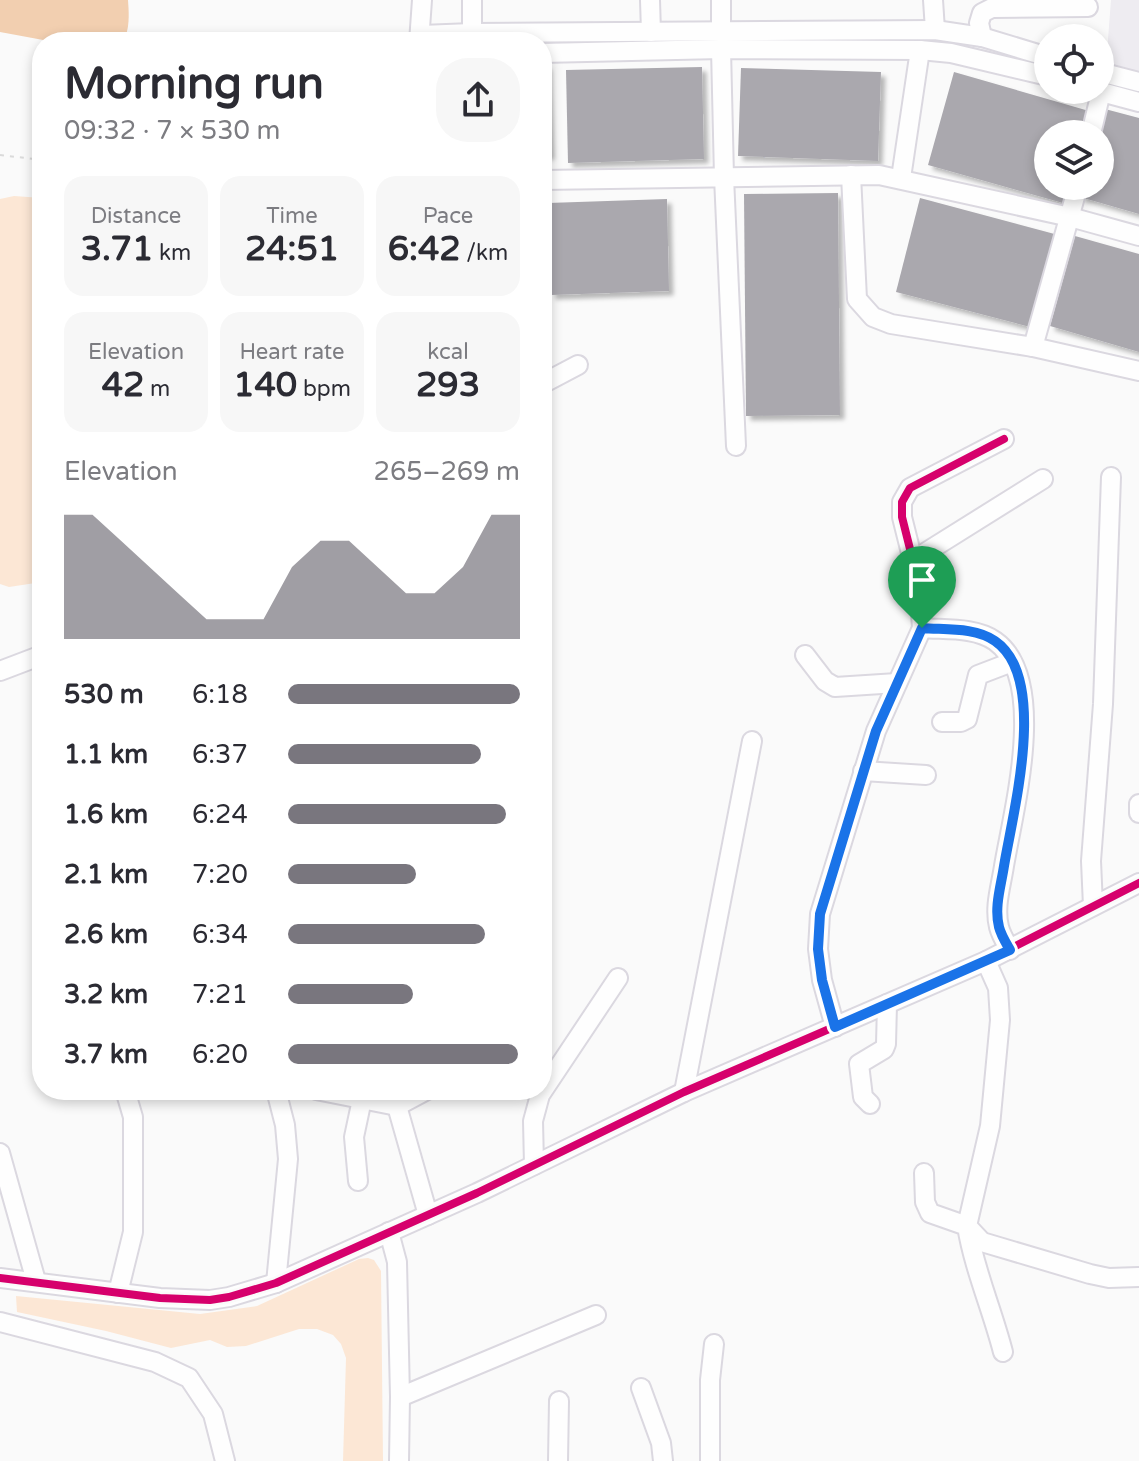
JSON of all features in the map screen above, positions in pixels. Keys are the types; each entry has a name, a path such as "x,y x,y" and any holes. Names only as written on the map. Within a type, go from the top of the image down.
{"street":[{"path":"420,32 422,0"},
{"path":"472,0 472,32"},
{"path":"650,0 651,32"},
{"path":"721,0 724,177 736,446"},
{"path":"933,0 935,30"},
{"path":"982,37 979,23 982,13 992,8 1088,7"},
{"path":"552,52 721,40 935,30 982,37 1034,53"},
{"path":"552,33 651,32 721,40 920,50 951,53 1034,71"},
{"path":"901,178 920,50"},
{"path":"1114,76 1139,82"},
{"path":"1114,95 1139,102"},
{"path":"851,175 857,299 873,317 891,324 1033,347 1139,371"},
{"path":"552,180 851,175 901,178 1139,236"},
{"path":"1033,347 1074,200"},
{"path":"552,379 578,365"},
{"path":"835,1027 822,980 818,949 820,914 876,731 922,628 919,585 902,517 902,502 910,488 1004,439"},
{"path":"1093,906 1091,861 1103,704 1111,477"},
{"path":"912,561 1043,479"},
{"path":"922,628 981,635 994,641 1012,662 1019,677 1023,747 998,898 999,927 1010,950"},
{"path":"805,655 825,681 835,687 897,683"},
{"path":"0,671 32,659"},
{"path":"942,722 967,719 978,675 1012,662"},
{"path":"684,1092 752,741"},
{"path":"863,771 926,775"},
{"path":"1139,804 1139,813"},
{"path":"0,1278 118,1293 210,1300 276,1283 428,1215 684,1092 1010,950 1139,883"},
{"path":"986,961 998,988 1000,1020 990,1126 967,1226 973,1261 1003,1352"},
{"path":"552,1077 618,978"},
{"path":"870,1104 863,1097 859,1064 884,1049 887,1004"},
{"path":"118,1293 133,1232 133,1117 128,1100"},
{"path":"276,1283 288,1159 285,1125 279,1100"},
{"path":"358,1181 354,1137 362,1100"},
{"path":"378,1100 397,1106 408,1100"},
{"path":"534,1165 533,1121 539,1100"},
{"path":"397,1106 428,1215"},
{"path":"0,1153 36,1281"},
{"path":"924,1173 925,1202 930,1213 967,1226 982,1242 1090,1274 1109,1278 1139,1277"},
{"path":"389,1232 397,1262 399,1461"},
{"path":"400,1397 596,1315"},
{"path":"0,1322 155,1362 189,1378 213,1414 225,1461"},
{"path":"710,1461 714,1344"},
{"path":"641,1388 661,1443 663,1461"},
{"path":"558,1461 559,1401"}],"path":[{"path":"0,155 32,159"}],"shaded area":[{"path":"0,0 128,0 127,32 32,32 32,38 0,32"},
{"path":"1111,0 1139,0 1139,73 1114,67 1114,24 1109,24"},
{"path":"32,197 32,584 9,587 0,584 0,199"},
{"path":"359,1259 374,1260 381,1271 383,1461 343,1461 346,1358 341,1344 333,1335 317,1329 299,1329 246,1346 227,1347 210,1340 171,1348 17,1312 16,1296 200,1314 257,1306"}],"building":[{"path":"702,67 704,159 568,163 566,70"},
{"path":"741,68 881,72 878,161 738,156"},
{"path":"954,72 1034,95 1034,104 1065,104 1089,111 1086,120 1034,120 1034,195 928,165"},
{"path":"1105,109 1139,118 1139,214 1090,200 1114,200 1114,120 1103,120"},
{"path":"838,193 840,415 746,416 744,194"},
{"path":"920,198 1062,236 1038,329 896,292"},
{"path":"667,199 669,291 552,295 552,203"},
{"path":"1075,236 1139,254 1139,352 1050,326"}],"cycle path":[{"path":"835,1027 822,980 818,949 820,914 876,731 922,628 919,585 902,517 902,502 910,488 1004,439"},
{"path":"0,1278 160,1298 210,1300 276,1283 477,1193 684,1092 986,961 1139,883"}],"route":[{"path":"922,628 968,631 994,641 1004,650 1019,677 1023,747 998,898 999,927 1010,950 835,1027 822,980 818,949 820,914 876,731 922,628"}]}
